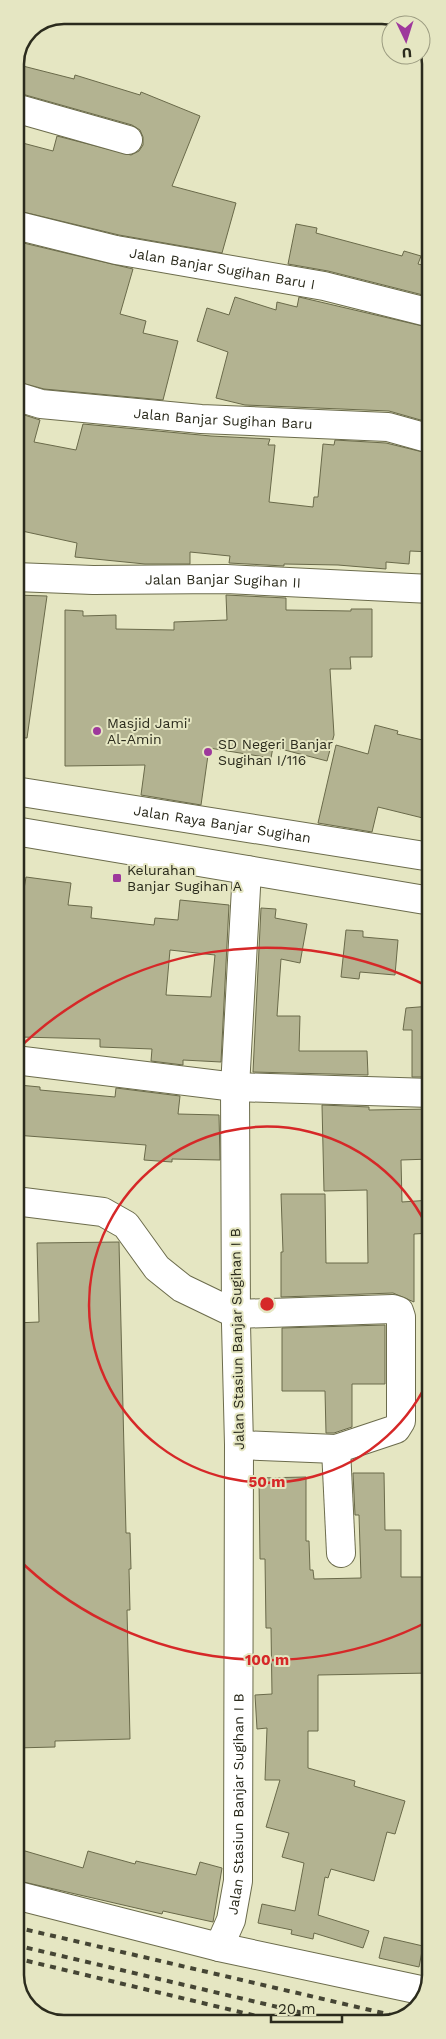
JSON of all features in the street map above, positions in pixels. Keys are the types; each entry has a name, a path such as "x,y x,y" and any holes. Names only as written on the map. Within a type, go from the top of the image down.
{"street":[{"path":"24,111 128,140"},
{"name":"Jalan Banjar Sugihan Baru I","path":"24,226 116,250 324,286 422,311"},
{"name":"Jalan Banjar Sugihan Baru","path":"24,399 41,404 200,419 388,427 422,436"},
{"name":"Jalan Banjar Sugihan II","path":"24,577 93,580 226,579 422,589"},
{"name":"Jalan Raya Banjar Sugihan","path":"24,792 422,856"},
{"path":"24,833 422,899"},
{"name":"Jalan Stasiun Banjar Sugihan I B","path":"219,1947 230,1920 238,1881 239,1445 236,1314 235,1087 247,870"},
{"path":"24,1061 235,1087 422,1093"},
{"path":"24,1202 103,1212 126,1225 157,1268 182,1288 236,1314 393,1309 399,1311 401,1317 400,1426 336,1449 239,1445"},
{"path":"336,1449 341,1552"},
{"path":"24,1897 219,1947 419,1991"}],"building":[{"path":"24,66 74,79 75,75 140,95 141,92 200,116 172,186 236,203 222,253 119,235 24,212 24,143 53,151 57,136 131,155 139,151 143,145 143,137 140,130 132,125 24,95"},
{"path":"296,224 317,228 316,233 402,256 404,251 421,256 418,264 422,265 422,295 328,271 288,264"},
{"path":"24,243 133,269 120,314 146,321 143,333 178,341 163,400 44,389 24,383"},
{"path":"235,297 276,310 277,302 297,307 299,297 422,326 422,420 389,411 245,405 216,398 228,352 197,341 207,308 229,315"},
{"path":"24,415 40,420 34,442 76,450 83,424 211,436 270,439 268,445 275,445 269,502 313,507 314,497 318,497 323,444 334,445 335,440 386,443 422,452 422,552 410,551 409,564 386,562 386,569 338,565 284,564 284,566 229,563 230,556 190,552 190,564 145,564 75,557 77,543 24,531"},
{"path":"24,595 47,596 27,738 24,738"},
{"path":"226,595 286,598 286,610 351,611 351,609 372,609 372,657 350,657 351,669 330,669 334,735 327,761 273,747 271,758 209,748 201,805 141,795 145,765 65,766 65,610 83,611 83,616 116,615 116,629 174,630 174,622 227,620"},
{"path":"375,725 398,731 397,734 422,740 422,818 378,807 372,832 318,823 336,745 368,754"},
{"path":"26,877 71,883 68,905 92,907 91,918 154,925 155,918 178,920 180,900 229,905 221,1062 183,1060 183,1065 151,1061 152,1049 100,1047 100,1039 24,1037 24,889","holes":["170,950 215,955 211,997 166,995"]},
{"path":"261,908 276,909 275,918 307,924 300,963 281,959 277,1016 300,1016 299,1051 367,1051 368,1075 253,1072"},
{"path":"346,930 363,931 363,937 398,940 395,975 360,972 359,979 341,977"},
{"path":"422,1007 422,1077 412,1077 412,1030 403,1030 406,1008"},
{"path":"24,1085 40,1087 40,1090 115,1097 116,1088 180,1096 178,1114 219,1115 220,1160 172,1159 172,1162 144,1160 146,1145 24,1136"},
{"path":"322,1105 369,1107 369,1110 422,1109 422,1159 401,1160 402,1202 422,1201 422,1234 414,1234 414,1302 393,1293 281,1297 281,1252 283,1252 281,1194 325,1194 326,1263 368,1263 367,1190 324,1191"},
{"path":"119,1242 126,1533 130,1533 131,1569 129,1569 130,1610 127,1610 130,1739 55,1741 55,1747 24,1748 24,1323 39,1322 37,1243"},
{"path":"385,1325 385,1384 352,1384 352,1427 334,1433 326,1433 325,1391 282,1391 282,1328"},
{"path":"353,1473 384,1473 385,1530 401,1530 401,1577 422,1577 422,1673 318,1675 318,1731 308,1731 308,1768 355,1781 354,1786 405,1801 395,1834 387,1832 374,1881 331,1869 328,1878 325,1877 318,1915 369,1931 363,1948 314,1933 313,1939 291,1934 292,1930 258,1923 262,1904 295,1911 304,1863 282,1857 289,1833 266,1827 280,1780 265,1780 267,1728 257,1729 255,1695 272,1694 271,1628 266,1628 265,1559 260,1559 259,1478 306,1477 306,1541 309,1541 310,1570 313,1570 314,1579 361,1578 359,1515 355,1515"},
{"path":"24,1851 83,1868 88,1851 135,1864 136,1861 196,1875 200,1862 222,1868 213,1922 163,1911 162,1914 24,1882"},
{"path":"384,1937 422,1946 419,1967 379,1958"}],"railway":[{"path":"24,1929 390,2015"},
{"path":"24,1947 312,2015"},
{"path":"24,1960 252,2015"}],"place":[{"name":"Masjid Jami' Al-Amin","path":"97,731"},
{"name":"SD Negeri Banjar Sugihan I/116","path":"208,752"},
{"name":"Kelurahan Banjar Sugihan A","path":"117,878"}]}
